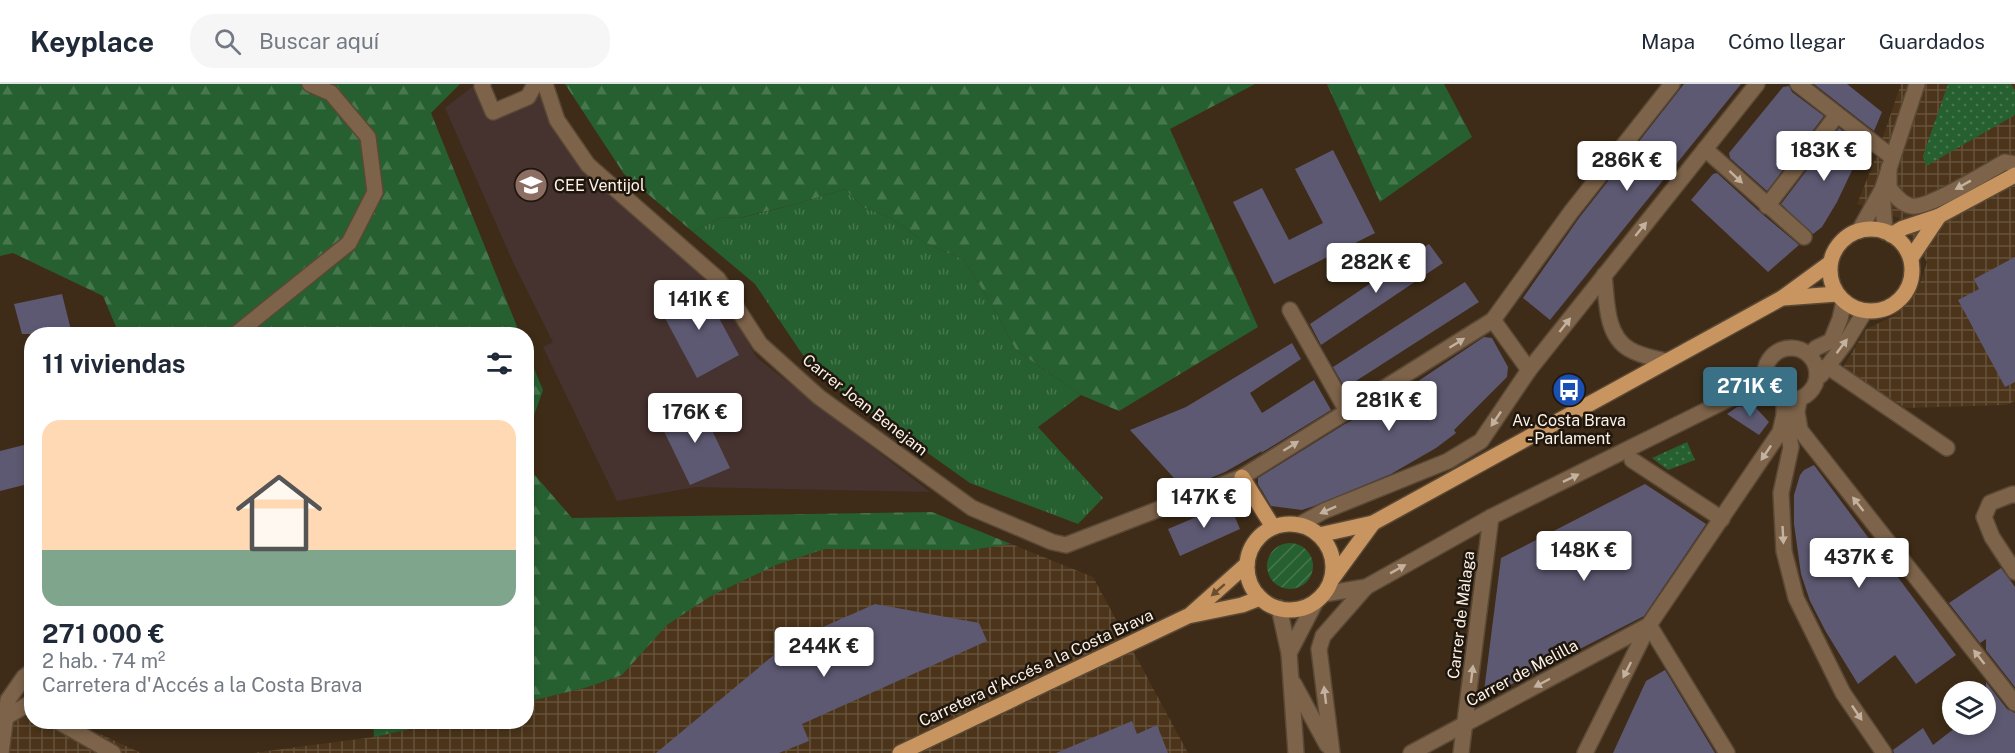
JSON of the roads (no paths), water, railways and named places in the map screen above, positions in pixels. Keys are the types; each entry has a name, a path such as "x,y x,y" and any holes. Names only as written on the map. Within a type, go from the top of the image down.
{"main road":[{"path":"1888,233 1939,216 2015,175"},
{"path":"1911,258 1939,216"},
{"path":"1782,298 1840,298 1857,309 1884,310 1901,299 1911,282 1911,258 1902,243 1888,233 1874,229 1859,231 1843,240 1830,263 1830,275 1840,298"},
{"path":"1320,535 1373,523 1782,298 1830,263"},
{"path":"1242,477 1273,527"},
{"path":"1332,579 1334,566 1332,553 1320,535 1310,528 1286,524 1273,527 1255,541 1249,553 1247,564 1250,583 1260,598 1279,608 1300,609 1320,598 1373,523"},
{"name":"Carretera d'Accés a la Costa Brava","path":"1188,616 1247,564"},
{"name":"Carretera d'Accés a la Costa Brava","path":"900,753 1188,616 1242,605 1260,598"}],"street":[{"path":"245,327 349,243 375,192 368,137 331,93 310,84"},
{"path":"483,84 493,112 528,97 535,84"},
{"name":"Carrer Joan Benejam","path":"543,84 557,120 588,165 718,279 760,344 819,397 972,508 1052,542 1066,545 1242,477"},
{"path":"1242,477 1493,320 1571,212 1672,84"},
{"path":"1299,525 1324,511 1448,462 1481,441 1528,370 1757,84"},
{"path":"1798,84 1891,162"},
{"path":"1859,231 1882,190 1917,84"},
{"path":"1767,206 1837,115"},
{"path":"1705,148 1804,237"},
{"path":"1891,162 1889,188 1899,200 1912,207 1930,203 2005,162 2015,164"},
{"path":"1882,190 1888,233"},
{"path":"1604,275 1608,313 1614,332 1628,349 1666,361"},
{"path":"1810,354 1816,348 1831,341 1840,320 1840,298"},
{"path":"1290,310 1347,411"},
{"path":"1289,653 1320,598 1366,587 1491,517 1745,391 1784,401 1811,392 1865,311"},
{"path":"1493,320 1528,370"},
{"path":"1818,380 1817,366 1810,354 1795,347 1779,350 1767,361 1764,376 1784,401 1797,412 1800,430 2015,703"},
{"path":"1827,366 1947,448"},
{"path":"1585,753 1649,625 1780,432 1784,401"},
{"path":"1784,401 1791,447 1780,493 1784,551 1796,598 1843,693 1884,753"},
{"path":"1632,460 1722,519"},
{"path":"2015,495 1990,503 1984,517 1992,537 2015,572"},
{"name":"Carrer de Màlaga","path":"1461,753 1491,517"},
{"path":"1332,753 1319,649 1323,636 1366,587"},
{"path":"1279,608 1289,653 1296,753"},
{"path":"1649,625 1727,753"},
{"name":"Carrer de Melilla","path":"1411,753 1649,625"},
{"path":"1,753 8,700 24,679"},
{"path":"1291,679 1332,753"},
{"path":"6,717 24,708"},
{"path":"71,729 113,753"}],"place":[{"name":"CEE Ventijol","path":"531,185"},
{"name":"Av. Costa Brava - Parlament","path":"1569,390"}]}
